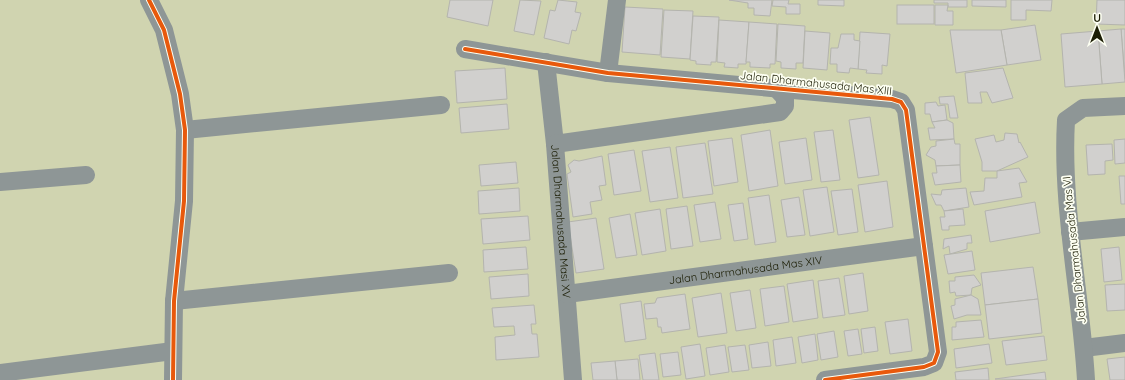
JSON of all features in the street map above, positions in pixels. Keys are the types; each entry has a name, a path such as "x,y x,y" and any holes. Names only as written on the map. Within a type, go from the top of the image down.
{"street":[{"path":"150,0 164,30 180,94 185,130 184,201 174,301 173,380"},
{"path":"608,73 616,0"},
{"name":"Jalan Dharmahusada Mas XIII","path":"465,49 608,73 892,99 901,102 906,110 938,352 934,364 924,367 825,380"},
{"name":"Jalan Dharmahusada Masi XV","path":"546,62 555,144 573,380"},
{"name":"Jalan Dharmahusada Mas XIII","path":"555,144 780,112 786,106 786,98 776,88"},
{"path":"185,130 441,104"},
{"name":"Jalan Dharmahusada Mas VI","path":"1086,380 1084,348 1070,232 1064,149 1066,120 1083,108 1125,106"},
{"path":"0,182 86,175"},
{"path":"1070,232 1125,226"},
{"name":"Jalan Dharmahusada Mas XIV","path":"567,294 924,246"},
{"path":"174,301 449,273"},
{"path":"1084,348 1125,343"},
{"path":"0,372 173,351"}],"building":[{"path":"450,0 493,0 488,26 447,17"},
{"path":"520,0 541,1 534,35 514,31"},
{"path":"558,0 577,2 575,12 581,13 576,31 572,30 569,44 544,38 550,10 555,11"},
{"path":"729,0 772,0 770,16 754,15 754,8 748,8 748,3"},
{"path":"773,0 789,0 788,4 800,4 800,14 786,14 786,7 772,6"},
{"path":"818,0 844,0 844,6 818,5"},
{"path":"934,0 967,0 967,7 948,7 948,3 934,3"},
{"path":"972,0 1006,0 1006,7 972,6"},
{"path":"1011,0 1052,0 1051,11 1026,10 1026,20 1011,20"},
{"path":"1097,0 1125,0 1125,25 1096,24"},
{"path":"897,5 934,5 934,24 897,24"},
{"path":"935,5 948,5 947,11 953,11 953,25 935,25"},
{"path":"625,7 663,9 660,55 622,52"},
{"path":"664,10 693,11 690,59 661,57"},
{"path":"693,16 719,17 716,62 711,62 711,65 696,64 696,61 690,60"},
{"path":"719,20 749,22 746,64 738,64 738,68 724,67 725,63 717,62"},
{"path":"749,22 777,24 775,64 770,64 770,68 750,67 750,62 746,62"},
{"path":"778,24 805,26 803,63 796,63 796,69 781,68 781,62 776,61"},
{"path":"1035,25 1041,60 1007,65 1001,30"},
{"path":"1121,29 1125,29 1125,79"},
{"path":"1121,29 1125,82 1102,84 1098,31"},
{"path":"950,30 1001,30 1007,65 956,73"},
{"path":"805,31 830,33 827,70 803,68"},
{"path":"1098,31 1102,84 1065,87 1061,34"},
{"path":"860,32 890,34 887,66 882,65 882,74 866,73 867,70 858,69"},
{"path":"841,34 854,34 854,40 860,41 858,69 850,68 849,73 837,72 837,64 830,64 831,48 838,48"},
{"path":"505,68 507,99 457,103 455,71"},
{"path":"1003,68 1013,98 992,103 987,92 980,92 982,103 968,103 965,73"},
{"path":"954,96 958,118 950,118 948,104 940,104 939,97"},
{"path":"936,102 938,106 945,105 947,120 932,122 930,114 925,114 925,103"},
{"path":"507,104 509,129 461,133 459,108"},
{"path":"870,117 879,175 858,178 849,120"},
{"path":"947,120 953,123 954,139 930,140 928,128 935,128 932,122"},
{"path":"770,130 778,186 749,191 741,135"},
{"path":"833,130 840,180 821,182 814,132"},
{"path":"1005,133 1017,134 1019,143 1020,142 1028,157 997,171 982,171 982,162 975,139 994,135 996,142 1004,140"},
{"path":"732,138 738,182 714,186 708,141"},
{"path":"806,138 812,180 785,184 779,142"},
{"path":"954,139 955,144 960,144 960,165 936,166 935,160 926,155 931,147 936,146 936,141"},
{"path":"1125,139 1125,163 1115,164 1114,140"},
{"path":"705,143 713,194 683,198 676,147"},
{"path":"1112,144 1113,160 1105,161 1105,174 1088,175 1086,145"},
{"path":"670,147 678,198 650,202 642,151"},
{"path":"634,150 641,191 614,195 608,154"},
{"path":"602,156 606,185 599,186 602,200 590,202 592,214 573,217 567,174 571,172 568,165 574,160 579,161"},
{"path":"516,162 518,183 481,186 479,165"},
{"path":"960,165 961,182 935,185 932,173 937,173 936,166"},
{"path":"1019,168 1027,182 1019,183 1022,197 974,205 970,192 984,191 985,178 997,178 997,171"},
{"path":"1119,176 1125,176 1125,204 1121,204"},
{"path":"887,181 893,227 865,232 858,185"},
{"path":"827,187 834,232 810,236 803,190"},
{"path":"519,188 520,211 479,214 478,191"},
{"path":"966,188 969,207 944,211 941,205 936,205 931,194 941,195 942,190"},
{"path":"852,189 858,232 838,235 831,191"},
{"path":"769,195 776,242 755,245 748,198"},
{"path":"799,197 805,235 787,237 781,200"},
{"path":"715,202 721,239 700,242 694,205"},
{"path":"1035,202 1040,233 990,242 985,211"},
{"path":"743,203 748,239 734,241 728,205"},
{"path":"687,206 693,246 671,249 666,209"},
{"path":"660,209 666,251 642,255 635,213"},
{"path":"963,209 965,225 949,226 949,230 942,230 940,217 945,217 944,211"},
{"path":"630,214 637,255 616,258 609,218"},
{"path":"528,216 530,240 483,244 481,219"},
{"path":"596,218 604,269 576,273 568,222"},
{"path":"971,235 972,243 967,243 967,249 950,254 949,246 943,249 944,239"},
{"path":"526,247 528,269 484,272 483,250"},
{"path":"1119,247 1122,280 1104,282 1101,249"},
{"path":"972,251 975,270 948,274 944,255"},
{"path":"1033,267 1038,299 985,305 981,273"},
{"path":"863,273 868,311 849,314 844,276"},
{"path":"528,274 529,296 491,299 489,277"},
{"path":"974,275 981,285 972,288 971,295 956,296 955,292 950,293 949,281 955,281 955,277"},
{"path":"839,278 845,315 823,318 818,281"},
{"path":"813,280 818,318 793,322 787,284"},
{"path":"1125,284 1125,310 1107,311 1105,285"},
{"path":"784,286 789,322 765,326 760,289"},
{"path":"750,290 756,328 736,331 730,293"},
{"path":"721,293 727,333 698,337 692,298"},
{"path":"685,294 690,329 662,333 661,327 658,327 657,318 646,319 644,304 655,303 657,298"},
{"path":"971,295 978,299 981,315 967,315 954,319 951,306 955,305 955,299"},
{"path":"1038,299 1042,333 989,339 985,305"},
{"path":"641,301 646,339 625,342 620,304"},
{"path":"534,305 536,324 531,324 532,334 537,334 539,357 496,360 495,337 515,335 514,326 494,327 492,308"},
{"path":"908,319 912,351 890,354 885,322"},
{"path":"981,320 984,337 952,340 952,327 956,327 956,322"},
{"path":"875,327 878,351 864,353 861,329"},
{"path":"858,329 862,354 848,356 844,331"},
{"path":"834,331 838,357 821,360 817,334"},
{"path":"815,334 818,360 802,363 798,337"},
{"path":"1044,336 1047,360 1006,365 1002,341"},
{"path":"792,337 796,363 776,366 773,340"},
{"path":"768,342 771,366 752,368 749,345"},
{"path":"700,344 705,376 686,379 681,347"},
{"path":"989,344 992,363 956,368 954,349"},
{"path":"725,345 729,372 710,375 706,348"},
{"path":"745,345 749,370 732,372 728,347"},
{"path":"678,352 681,375 663,377 660,354"},
{"path":"655,353 659,380 643,380 639,355"},
{"path":"1125,357 1125,380 1110,380 1107,359"},
{"path":"638,359 640,380 617,380 615,361"},
{"path":"615,361 617,380 593,380 591,363"},
{"path":"988,368 989,380 956,380 955,372"},
{"path":"1045,372 1046,380 995,379"}],"cycle path":[{"path":"149,0 164,30 180,94 185,130 184,201 174,301 173,380"},
{"path":"465,49 608,73 892,99 901,102 906,110 938,352 934,363 924,367 825,380"}]}
